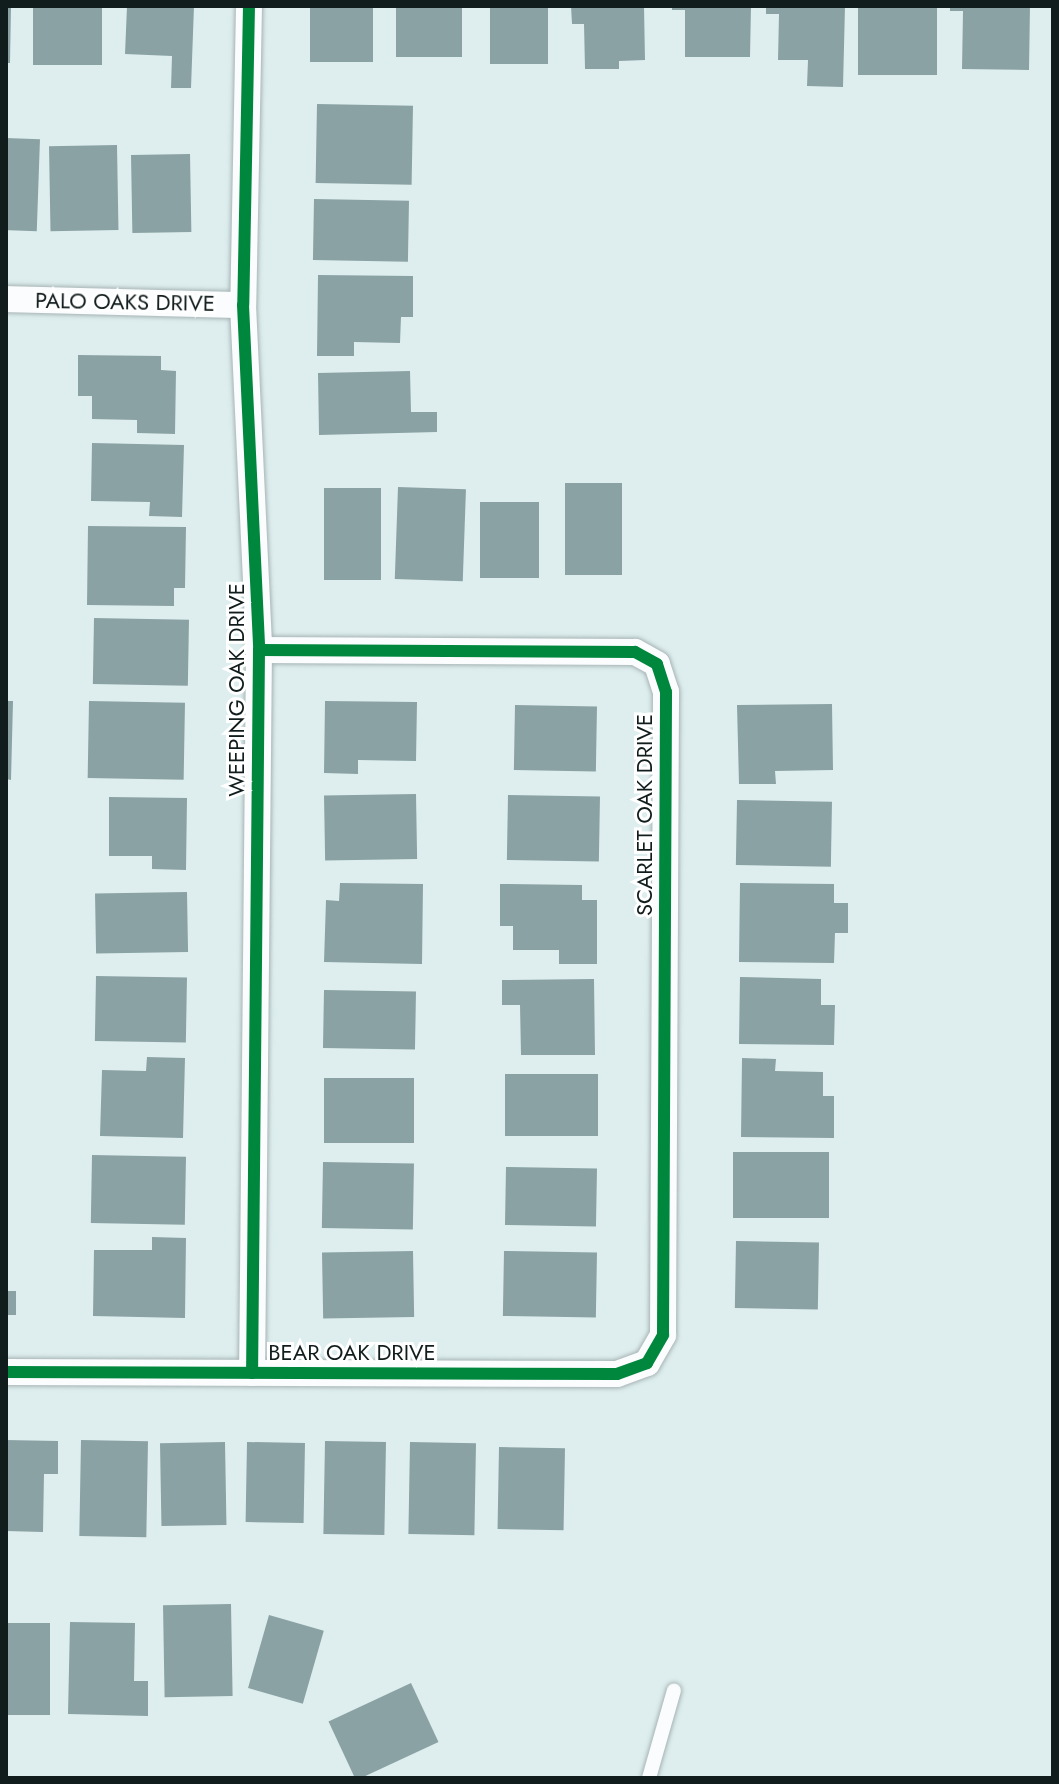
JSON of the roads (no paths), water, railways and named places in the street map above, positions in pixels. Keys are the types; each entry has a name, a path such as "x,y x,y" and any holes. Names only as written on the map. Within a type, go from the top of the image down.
{"street":[{"name":"WEEPING OAK DRIVE","path":"249,6 243,305 259,650 252,1373"},
{"name":"PALO OAKS DRIVE","path":"6,299 243,305"},
{"name":"SCARLET OAK DRIVE","path":"259,650 635,652 657,664 666,692 663,1335 647,1363"},
{"name":"BEAR OAK DRIVE","path":"6,1372 617,1374 647,1363"}],"lane":[{"path":"649,1778 674,1690"}]}
